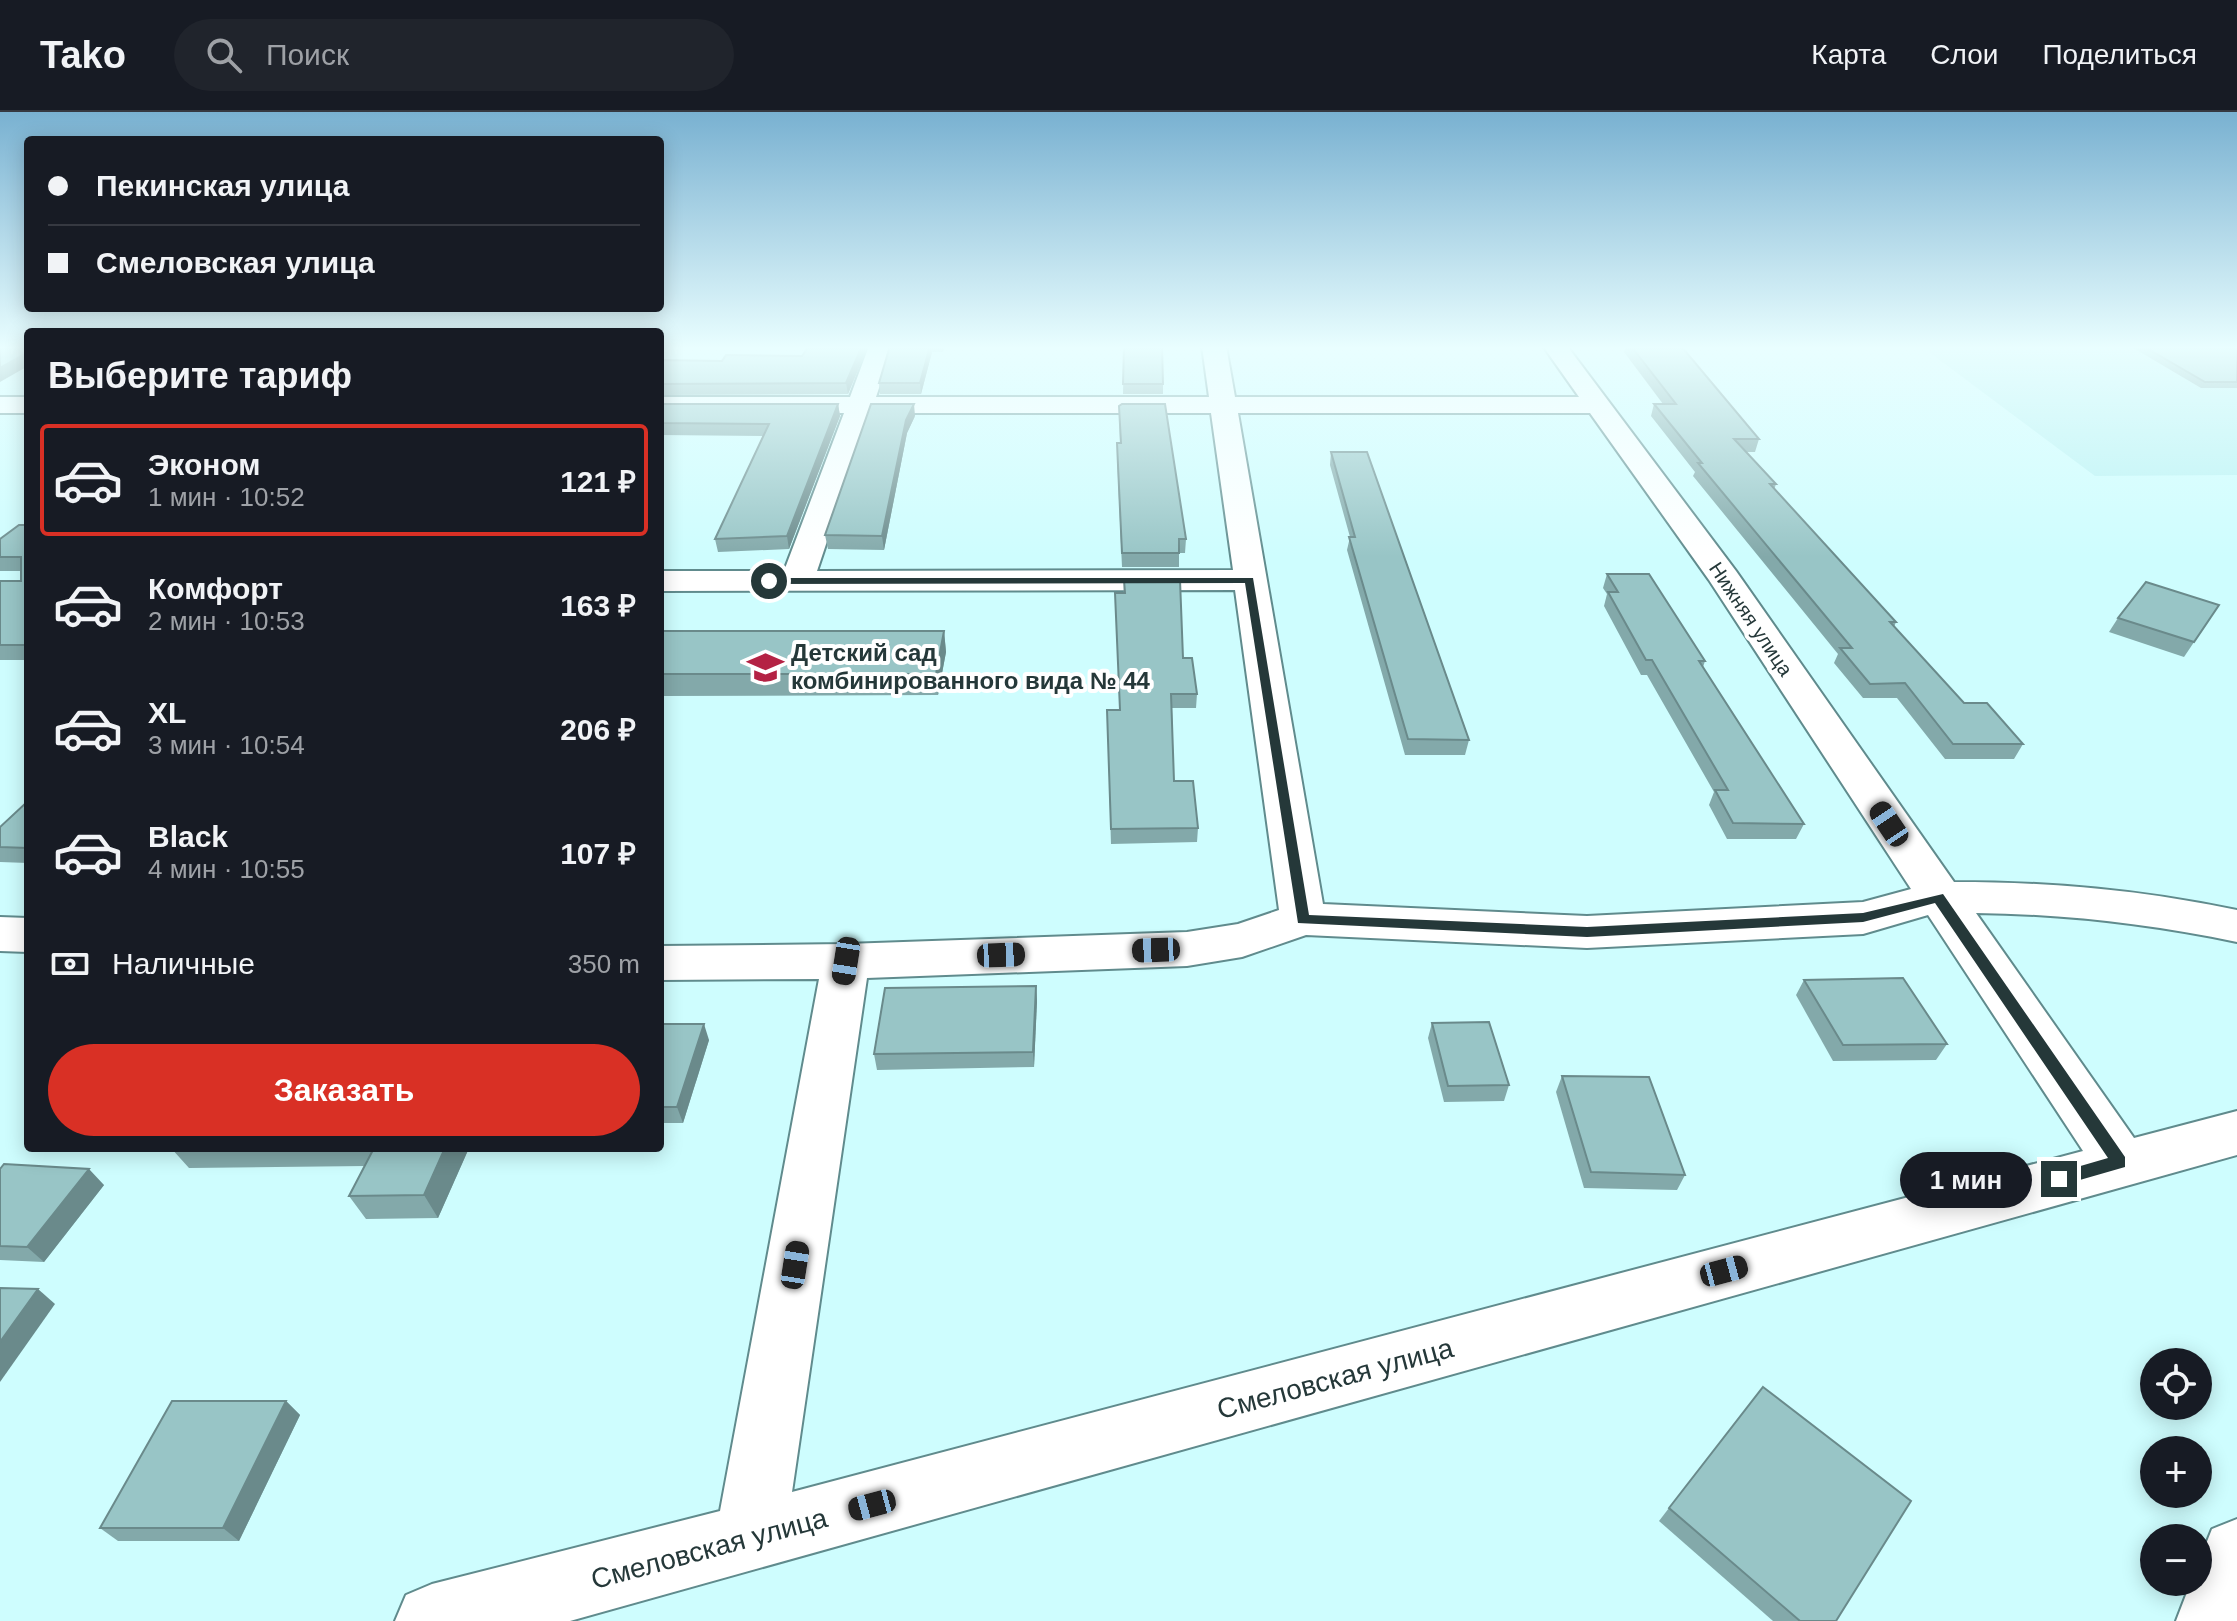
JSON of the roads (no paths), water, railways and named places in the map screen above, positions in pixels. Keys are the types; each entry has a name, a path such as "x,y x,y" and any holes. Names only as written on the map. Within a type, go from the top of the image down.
{"street":[{"path":"797,581 856,416"},
{"path":"1225,416 1303,919"},
{"name":"Нижняя улица","path":"1607,416 1724,578 2120,1162"},
{"path":"664,581 1250,580"},
{"path":"664,963 846,961 1187,949 1242,940 1303,919 1587,932 1863,918 1938,897 2057,898 2170,912 2237,926"},
{"path":"0,934 24,935"},
{"path":"750,1538 846,961"},
{"name":"Смеловская улица","path":"432,1621 750,1538 2120,1162 2237,1133"},
{"path":"2213,1621 2237,1554"}],"place":[{"name":"Детский сад комбинированного вида № 44","path":"765,667"}]}
